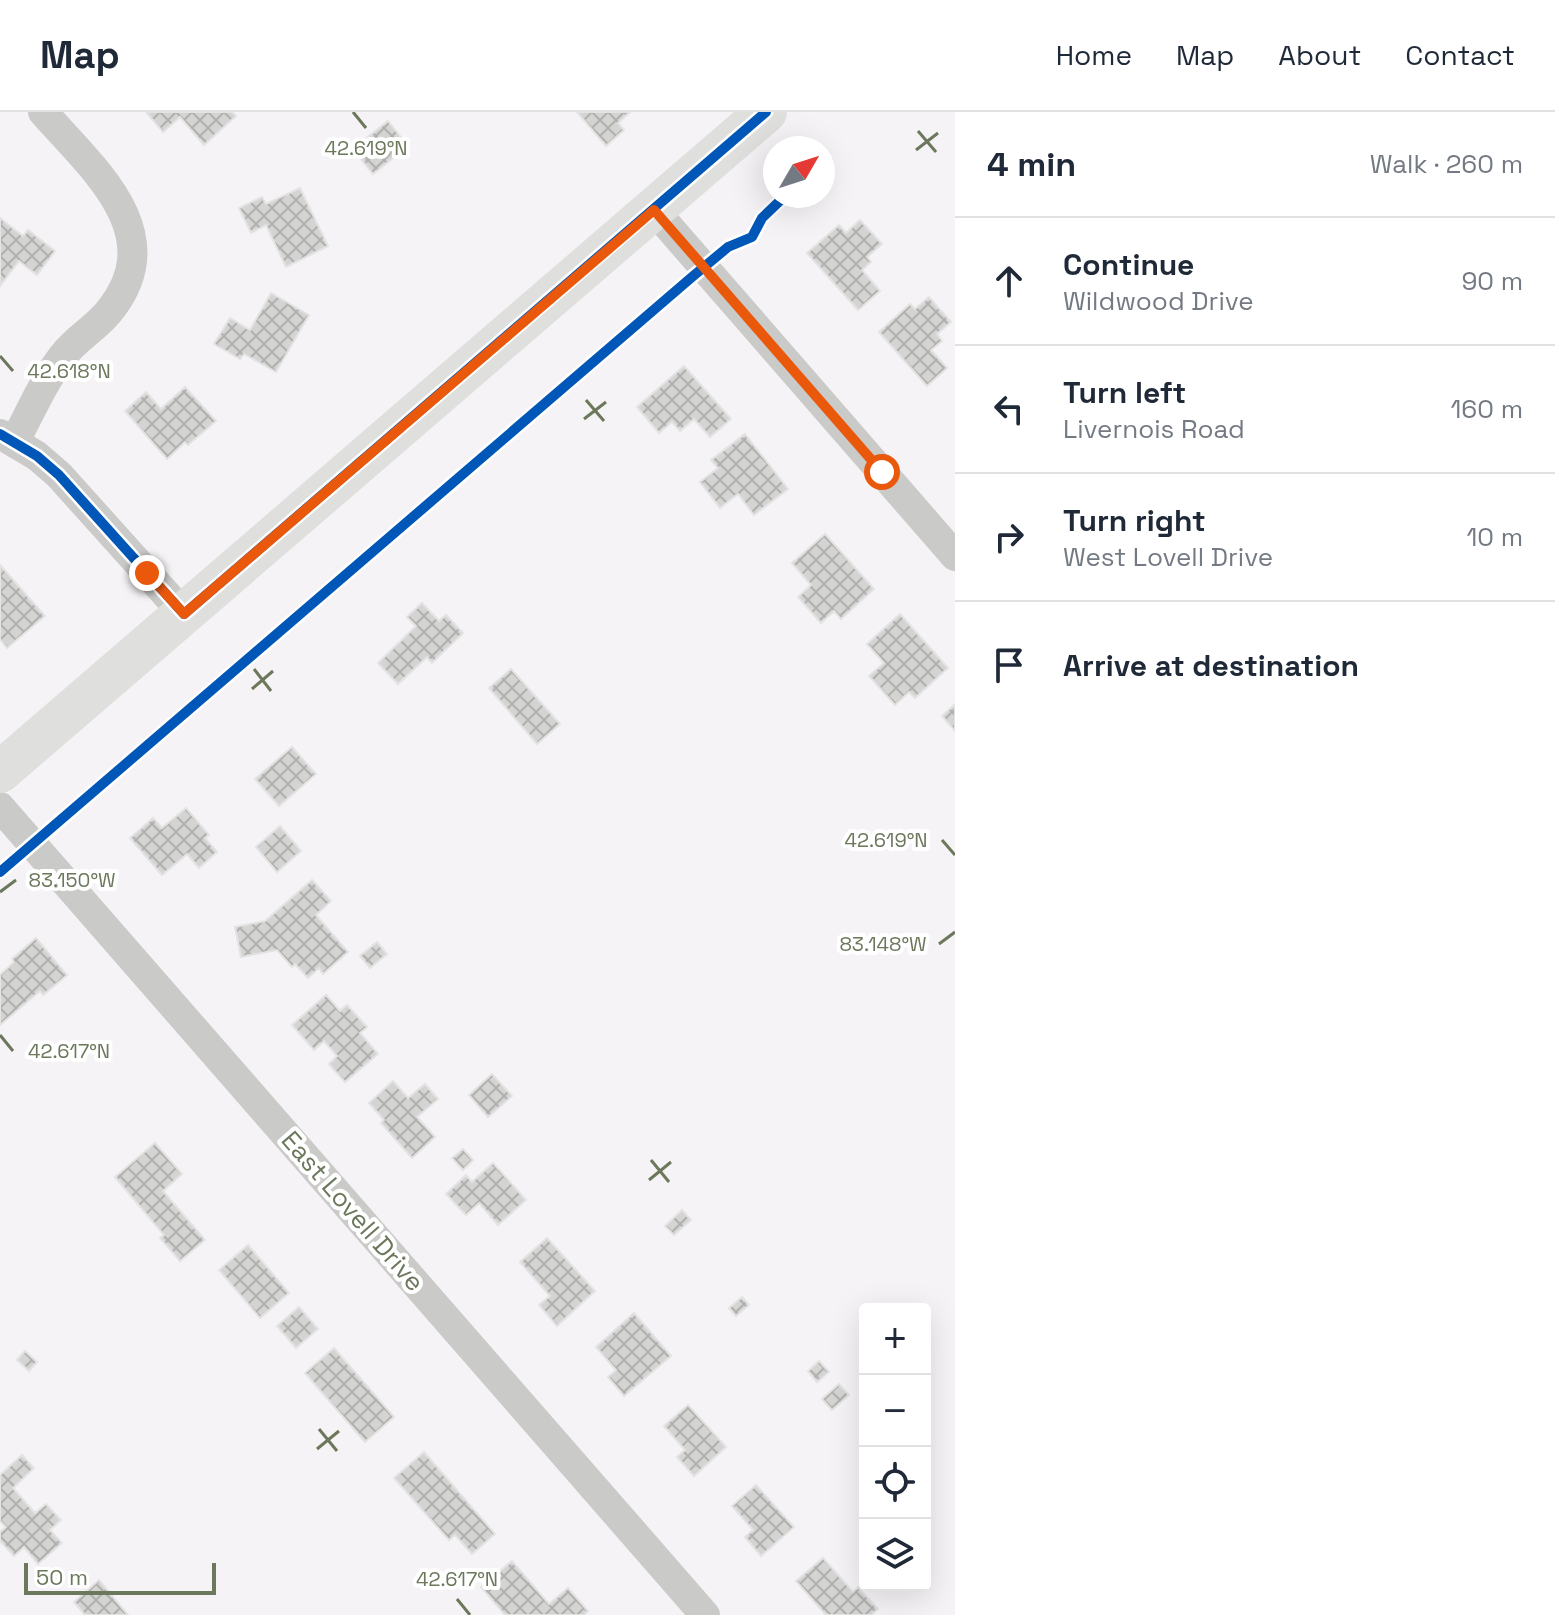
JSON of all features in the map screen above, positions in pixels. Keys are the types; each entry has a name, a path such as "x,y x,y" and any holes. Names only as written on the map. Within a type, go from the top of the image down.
{"street":[{"path":"43,112 114,194 128,219 133,256 120,297 104,317 64,354 8,438 37,456 75,490 184,614"},
{"path":"0,772 766,112"},
{"path":"654,210 955,556"},
{"name":"East Lovell Drive","path":"0,807 705,1615"}],"building":[{"path":"146,112 232,112 236,116 204,145 180,117 163,132"},
{"path":"577,112 630,112 618,123 624,130 606,146"},
{"path":"388,121 408,146 373,174 353,149"},
{"path":"300,188 328,246 286,267 266,225 251,233 239,208 262,197 266,204"},
{"path":"0,218 23,236 28,230 55,251 37,275 19,261 0,286"},
{"path":"860,220 882,244 867,257 871,262 862,270 880,291 858,310 807,253 839,225 846,233"},
{"path":"271,293 309,315 276,372 244,354 240,359 214,344 230,318 250,330"},
{"path":"929,297 951,322 937,334 942,341 931,350 947,368 927,386 879,332 910,304 915,309"},
{"path":"684,366 731,419 710,437 694,419 680,431 672,422 659,433 637,407"},
{"path":"185,387 216,421 188,445 185,442 167,459 125,411 146,392 161,409"},
{"path":"745,434 788,489 754,515 738,494 720,508 700,482 718,468 711,460"},
{"path":"825,534 874,589 841,619 834,611 821,623 798,597 811,585 792,563"},
{"path":"0,565 45,616 7,648 0,639"},
{"path":"422,603 439,621 446,615 463,633 432,663 427,657 398,684 378,663 416,626 407,617"},
{"path":"900,614 948,668 915,698 909,692 895,705 869,676 884,663 867,644"},
{"path":"511,669 560,724 537,744 489,688"},
{"path":"955,704 955,731 942,716"},
{"path":"292,747 316,774 279,806 255,779"},
{"path":"186,808 209,835 205,838 217,852 199,868 187,854 162,875 130,838 153,818 162,828"},
{"path":"280,826 301,851 277,872 256,847"},
{"path":"312,880 331,901 316,915 348,952 323,974 319,968 308,978 295,964 292,967 277,950 241,957 235,927 265,921"},
{"path":"36,938 67,975 43,995 40,991 0,1025 0,975 14,962 12,959"},
{"path":"377,942 387,954 370,968 360,956"},
{"path":"326,995 340,1011 347,1005 367,1027 360,1033 378,1054 345,1082 329,1064 337,1056 324,1041 314,1050 292,1025"},
{"path":"492,1074 512,1096 488,1117 469,1095"},
{"path":"393,1081 408,1098 425,1084 438,1099 417,1117 435,1137 412,1158 381,1123 384,1120 369,1103"},
{"path":"155,1143 182,1174 163,1191 205,1240 180,1261 160,1238 164,1235 115,1177"},
{"path":"463,1149 473,1160 463,1170 452,1158"},
{"path":"493,1163 526,1200 498,1225 479,1203 466,1215 446,1194 466,1175 472,1182"},
{"path":"682,1210 691,1220 674,1235 665,1226"},
{"path":"547,1238 595,1291 557,1326 539,1305 550,1296 520,1262"},
{"path":"248,1245 289,1293 260,1318 219,1270"},
{"path":"742,1297 749,1305 736,1316 729,1308"},
{"path":"299,1307 318,1329 296,1348 277,1326"},
{"path":"634,1313 671,1356 624,1396 608,1377 616,1370 596,1347"},
{"path":"334,1348 394,1417 365,1442 305,1373"},
{"path":"25,1351 37,1362 29,1371 17,1360"},
{"path":"819,1361 829,1372 817,1382 808,1371"},
{"path":"839,1384 849,1395 832,1410 822,1399"},
{"path":"688,1405 726,1447 694,1476 677,1457 685,1450 664,1426"},
{"path":"424,1452 495,1534 472,1554 455,1535 449,1540 394,1478"},
{"path":"22,1455 34,1468 13,1488 35,1513 46,1504 61,1520 50,1530 62,1543 38,1564 24,1547 14,1556 0,1541 0,1532 6,1527 0,1521 0,1475"},
{"path":"756,1485 794,1527 761,1556 745,1537 753,1530 732,1506"},
{"path":"823,1558 853,1592 858,1587 878,1609 871,1615 826,1615 796,1581"},
{"path":"512,1561 549,1604 568,1588 588,1611 584,1615 505,1615 481,1587"},
{"path":"99,1580 128,1615 85,1615 74,1602"}],"cycle path":[{"path":"0,434 37,456 59,475 184,614 766,112"},
{"path":"0,872 692,277 728,247 752,237 762,218 772,208"}],"route":[{"path":"147,573 184,614 654,210 882,472"}]}
